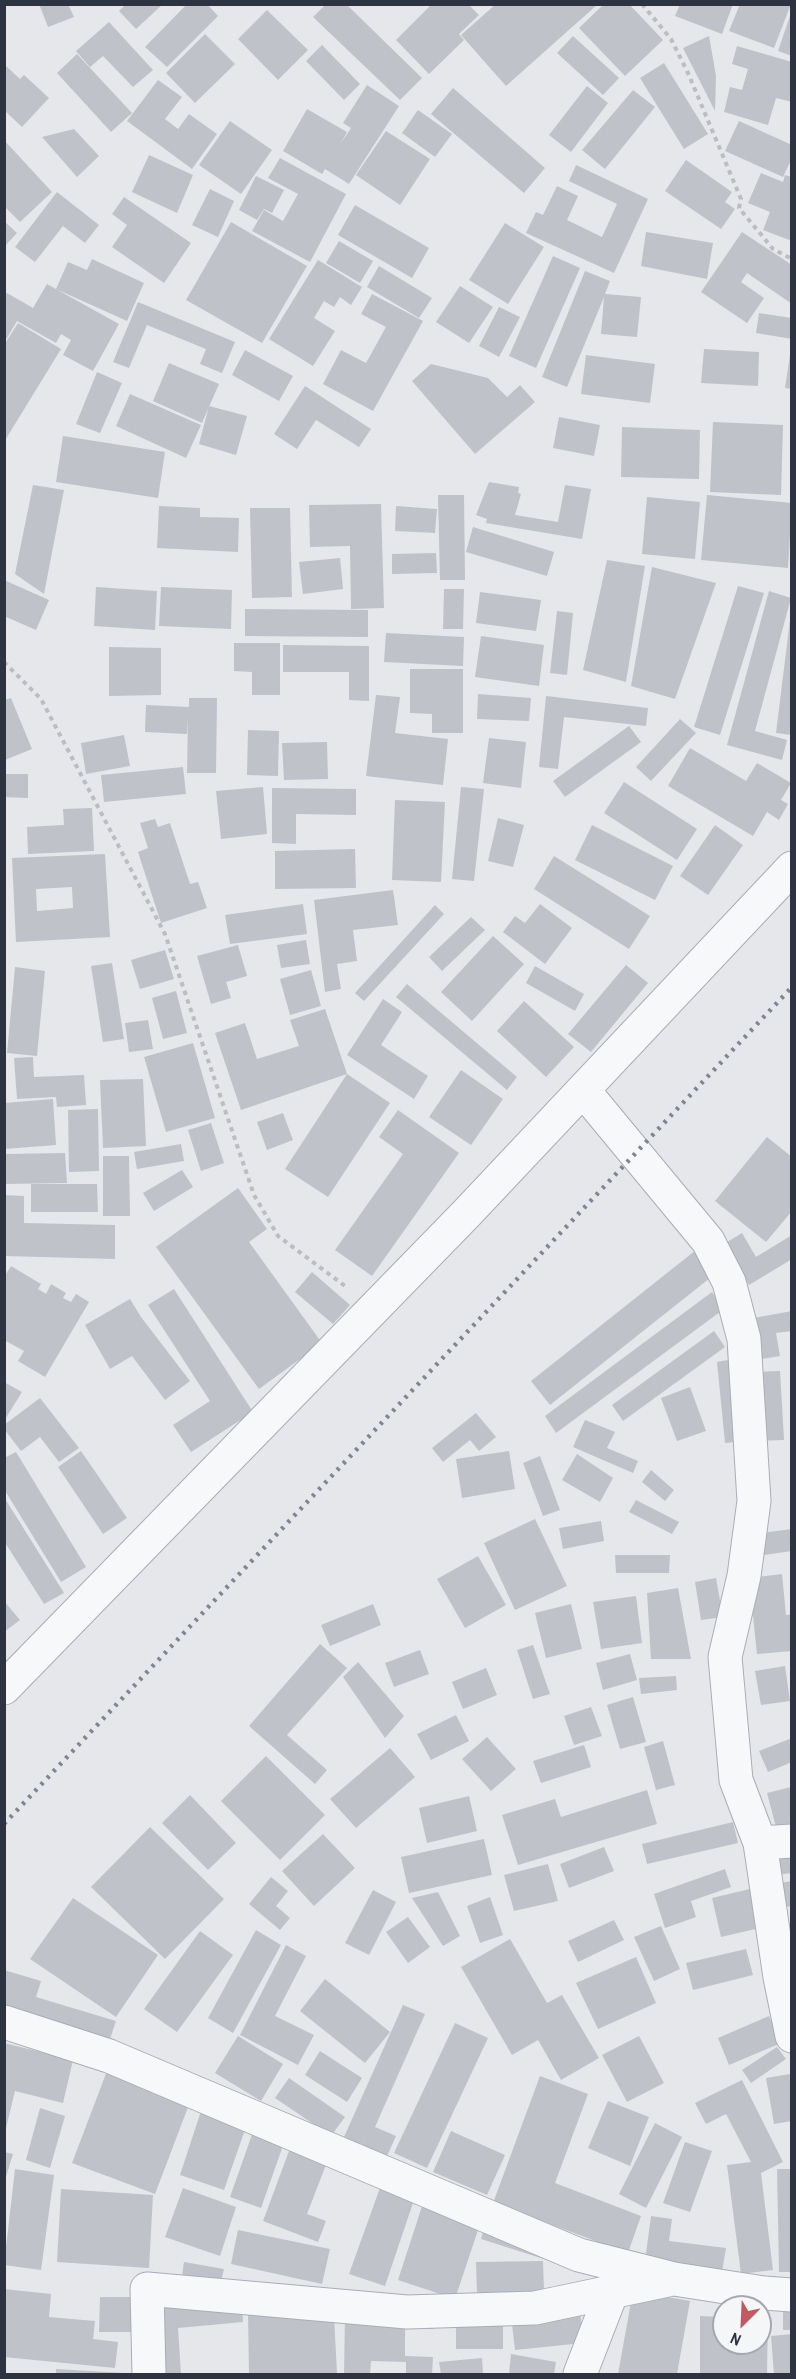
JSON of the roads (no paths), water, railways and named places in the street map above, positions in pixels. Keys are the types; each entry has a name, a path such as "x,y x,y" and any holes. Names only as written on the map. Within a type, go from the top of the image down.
{"street":[{"path":"4,1688 374,1309 792,868"},
{"path":"583,1090 708,1241 729,1282 744,1339 754,1501 744,1576 725,1657 736,1780 776,1842 780,1977 792,2036"},
{"path":"4,2022 109,2056 579,2254 674,2279 764,2294 792,2295"},
{"path":"149,2374 147,2289 407,2312 535,2308 611,2294 674,2279"},
{"path":"580,2374 611,2294"}],"railway":[{"path":"4,1824 792,987"}]}
